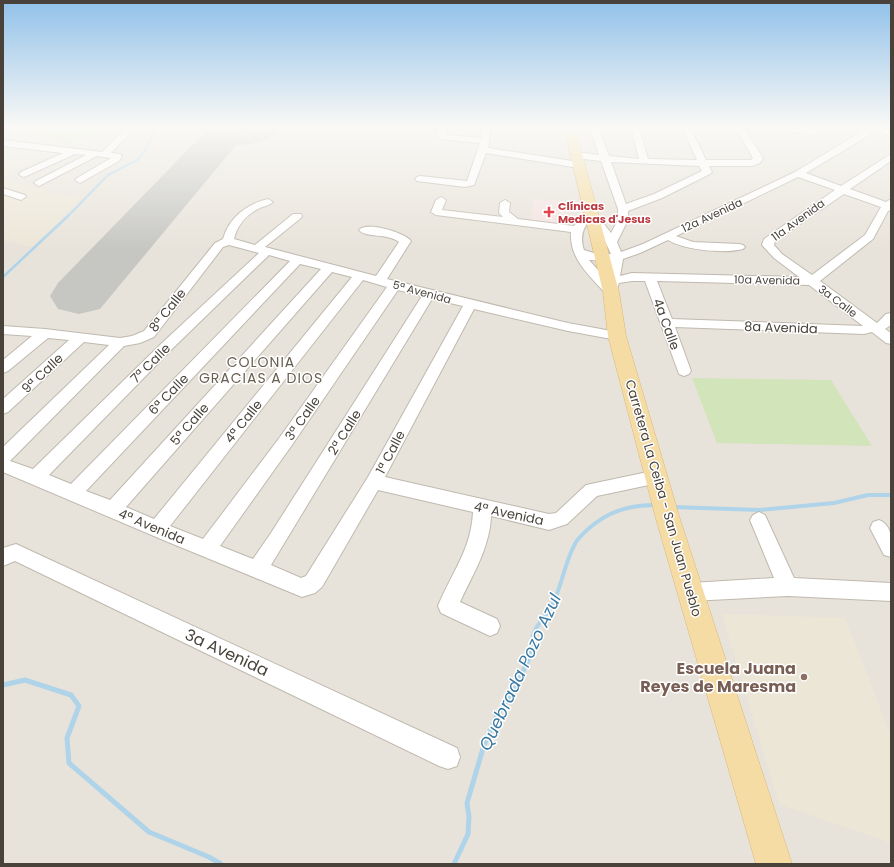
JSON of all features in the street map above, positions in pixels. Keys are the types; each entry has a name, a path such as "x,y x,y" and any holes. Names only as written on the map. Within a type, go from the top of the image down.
{"main road":[{"name":"Carretera La Ceiba - San Juan Pueblo","path":"580,167 590,213 605,241 609,258 613,281 617,336 662,497 774,864"}],"street":[{"path":"24,174 38,167"},
{"path":"39,183 72,167"},
{"path":"80,180 102,167"},
{"path":"420,179 465,184 471,183 476,167"},
{"path":"605,241 623,220 623,209 609,167"},
{"path":"623,209 658,196 707,172 705,167"},
{"name":"12a Avenida","path":"609,258 649,247 668,236 809,167"},
{"name":"11a Avenida","path":"768,246 770,239 875,167"},
{"path":"798,174 890,205"},
{"path":"3,191 21,197"},
{"path":"441,200 436,212 578,230"},
{"name":"8ª Calle","path":"3,330 45,333 120,342 132,342 149,334 219,245 228,241 228,236 241,218 252,207 259,203 268,202"},
{"path":"505,203 504,213 516,223"},
{"name":"10a Avenida","path":"613,281 632,277 812,281 869,237 876,228 879,216 890,205"},
{"path":"590,213 578,230 577,248 583,260 613,281"},
{"name":"7ª Calle","path":"36,477 261,250 297,216"},
{"name":"3ª Calle","path":"207,549 286,441 388,283 405,241 401,237 392,234 364,230"},
{"path":"668,236 690,245 739,247"},
{"name":"5ª Avenida","path":"228,241 429,294 568,327 617,336"},
{"name":"12a Avenida","path":"577,248 605,241 633,245 654,243"},
{"name":"3a Calle","path":"768,246 778,256 891,340"},
{"path":"577,248 588,257 609,258"},
{"name":"6ª Calle","path":"73,493 297,260"},
{"name":"5ª Calle","path":"113,509 329,268"},
{"name":"4ª Calle","path":"156,529 360,276"},
{"name":"4a Calle","path":"650,278 684,371"},
{"name":"2ª Calle","path":"258,568 278,539 429,294"},
{"name":"1ª Calle","path":"300,587 306,588 311,586 315,581 374,482 470,304"},
{"name":"8a Avenida","path":"667,323 864,330 882,326 891,317"},
{"path":"3,368 45,333"},
{"name":"9ª Calle","path":"3,408 81,337"},
{"path":"5,466 120,342"},
{"name":"4ª Avenida","path":"5,466 36,477 113,509 156,529 258,568 300,587"},
{"name":"4ª Avenida","path":"374,482 549,522 561,519 592,490 662,497"},
{"path":"482,507 481,528 476,548 448,606 490,626"},
{"path":"759,520 788,587"},
{"path":"879,528 891,549"},
{"name":"3a Avenida","path":"4,556 16,552 448,757"},
{"path":"691,592 788,587 891,592"}],"shaded area":[{"path":"3,167 891,167 891,864 3,864"},
{"path":"3,167 22,167 3,177"},
{"path":"3,180 80,199 31,247 3,240"},
{"name":"Clínicas Medicas d'Jesus","path":"533,199 564,201 568,225 531,221"},
{"name":"Escuela Juana Reyes de Maresma","path":"722,614 845,618 891,737 891,843 779,804"}],"green space":[{"path":"692,378 831,380 872,446 717,443"}],"waterway":[{"name":"Quebrada Pozo Azul","path":"69,215 108,175 123,167"},
{"name":"Quebrada Pozo Azul","path":"3,277 69,215"},
{"name":"Quebrada Pozo Azul","path":"673,507 760,510 834,503 868,495 891,495"},
{"name":"Quebrada Pozo Azul","path":"531,644 534,632 555,600 571,551 580,537 595,523 619,510 637,506 657,505"},
{"name":"Quebrada Pozo Azul","path":"454,864 468,834 469,817 467,803 484,745 498,713 513,694 529,658 531,643"},
{"name":"Quebrada Pozo Azul","path":"3,685 25,680 71,695 79,706 67,738 69,763 149,832 209,857 221,864"}],"runway":[{"path":"79,296 195,167"}],"place":[{"name":"Clínicas Medicas d'Jesus","path":"549,212"},
{"name":"Escuela Juana Reyes de Maresma","path":"804,677"}],"district":[{"name":"COLONIA GRACIAS A DIOS","path":"261,370"}]}
